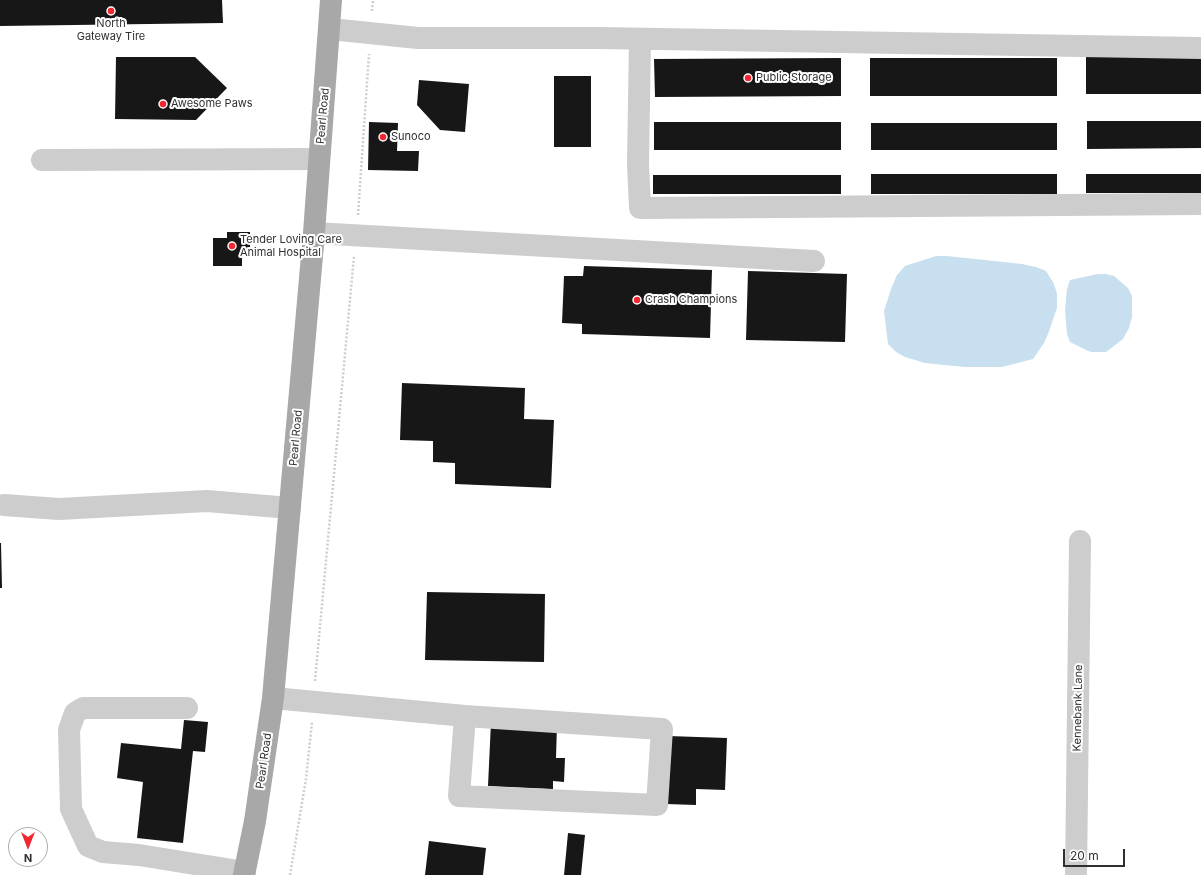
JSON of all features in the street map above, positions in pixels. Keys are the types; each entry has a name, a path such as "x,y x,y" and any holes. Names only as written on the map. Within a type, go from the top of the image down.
{"main road":[{"name":"Pearl Road","path":"245,874 274,698 314,234 331,0"}],"street":[{"path":"330,29 418,38 640,39 1201,48"},
{"path":"640,39 638,164 640,208 1201,204"},
{"path":"42,160 320,159"},
{"path":"314,234 814,261"},
{"path":"4,505 59,509 207,501 290,508"},
{"name":"Kennebank Lane","path":"1076,875 1080,541"},
{"path":"274,698 465,716 662,729 657,805 459,796 465,716"},
{"path":"187,708 83,708 75,714 69,730 71,809 88,846 103,852 139,855 245,874"}],"path":[{"path":"290,875 306,779 338,448 356,237 373,0"}],"water":[{"path":"936,256 1022,264 1046,271 1053,282 1057,293 1057,308 1044,343 1033,359 1002,367 965,367 944,365 925,363 905,357 896,352 888,344 884,311 897,275 905,266"},
{"path":"1098,274 1114,276 1128,288 1132,296 1132,317 1129,328 1123,339 1106,352 1091,352 1084,349 1070,342 1067,334 1065,310 1067,289 1070,280"}],"building":[{"name":"North Gateway Tire","path":"0,0 222,0 223,23 0,26"},
{"name":"Awesome Paws","path":"116,57 195,57 227,88 196,120 115,119"},
{"path":"1086,57 1201,57 1201,94 1086,94"},
{"name":"Public Storage","path":"841,58 841,96 655,97 654,59"},
{"path":"870,58 1057,58 1057,96 870,96"},
{"path":"554,76 591,76 591,147 554,147"},
{"path":"419,80 469,84 465,132 440,130 417,105"},
{"path":"1087,121 1201,121 1201,148 1087,149"},
{"path":"369,122 398,123 397,151 419,151 418,171 368,170"},
{"path":"654,122 841,122 841,150 654,150"},
{"path":"871,123 1057,123 1057,150 871,150"},
{"path":"871,174 1057,174 1057,194 871,194"},
{"path":"1086,174 1201,174 1201,193 1086,193"},
{"path":"653,175 841,175 841,194 653,194"},
{"name":"Tender Loving Care Animal Hospital","path":"227,232 250,232 250,253 242,253 242,266 213,266 213,238 227,238"},
{"name":"Crash Champions","path":"584,266 712,270 710,338 582,334 582,324 562,323 564,276 583,276"},
{"path":"748,271 847,274 845,342 746,340"},
{"path":"402,383 525,388 524,419 554,420 551,488 455,484 455,463 433,462 433,441 400,440"},
{"path":"1,543 2,588 0,588"},
{"path":"427,592 545,594 544,662 425,660"},
{"path":"184,720 208,722 205,752 193,751 183,843 137,838 143,782 117,778 121,743 181,749"},
{"path":"491,722 557,725 556,758 565,758 564,782 553,781 553,789 488,786"},
{"path":"668,736 727,738 725,790 696,789 696,805 666,804"},
{"path":"568,833 585,835 581,875 564,875"},
{"path":"429,841 486,848 483,875 425,875"}],"place":[{"name":"North Gateway Tire","path":"111,11"},
{"name":"Public Storage","path":"748,78"},
{"name":"Awesome Paws","path":"163,104"},
{"name":"Sunoco","path":"383,137"},
{"name":"Tender Loving Care Animal Hospital","path":"232,246"},
{"name":"Crash Champions","path":"637,300"}]}
